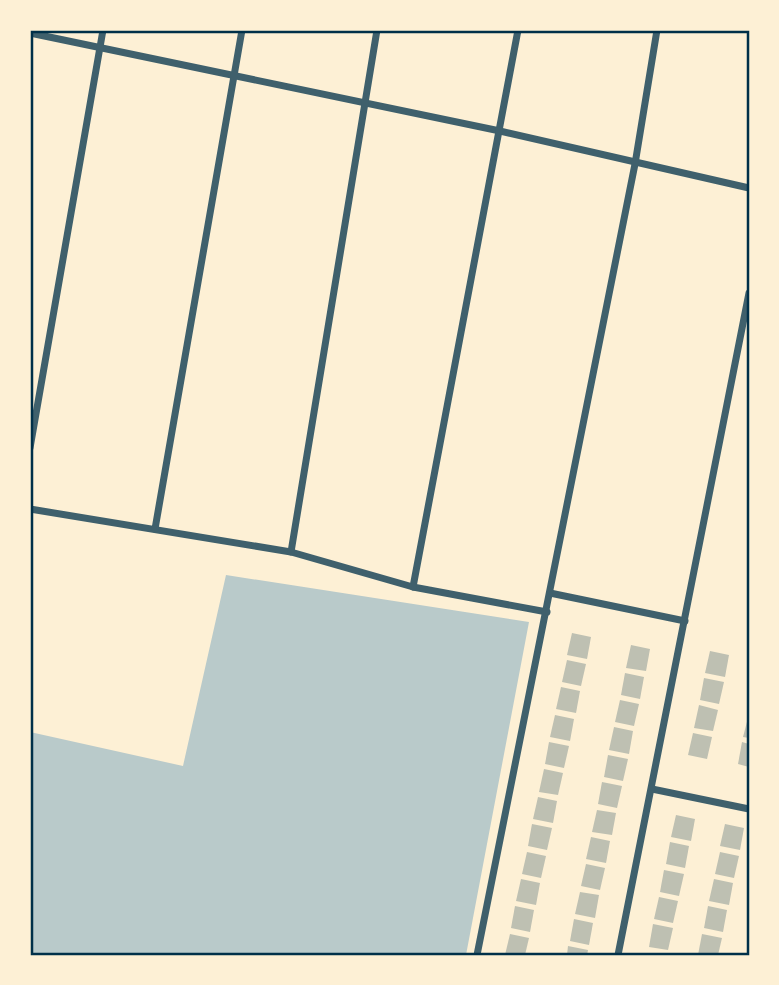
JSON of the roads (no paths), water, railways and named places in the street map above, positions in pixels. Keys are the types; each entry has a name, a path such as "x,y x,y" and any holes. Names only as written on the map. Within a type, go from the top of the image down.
{"street":[{"path":"30,448 103,30"},
{"path":"155,529 242,30"},
{"path":"291,552 377,30"},
{"path":"413,587 518,30"},
{"path":"477,955 635,164 657,30"},
{"path":"30,33 101,45 232,76 500,131 749,188"},
{"path":"618,955 749,293"},
{"path":"30,509 291,552 413,587 547,612"},
{"path":"550,593 685,621"},
{"path":"652,789 749,809"}]}
